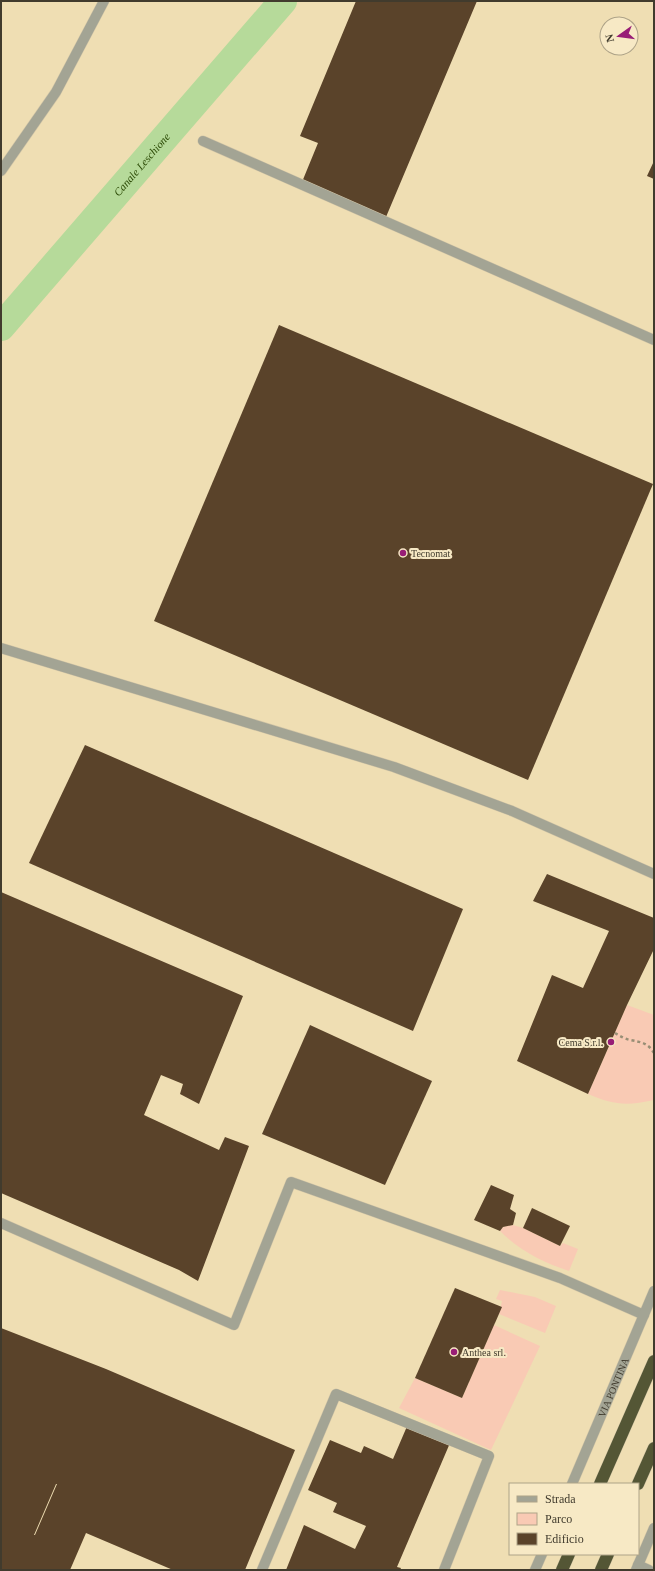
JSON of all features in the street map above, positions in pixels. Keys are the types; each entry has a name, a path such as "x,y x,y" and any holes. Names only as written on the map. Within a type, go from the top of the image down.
{"highway":[{"path":"600,1483 654,1361"},
{"path":"638,1483 654,1448"},
{"path":"562,1570 570,1555"},
{"path":"600,1570 608,1555"}],"street":[{"path":"1,172 56,92 104,1"},
{"path":"203,141 654,340"},
{"path":"1,648 394,767 512,811 654,874"},
{"path":"1,1224 234,1324 291,1182 560,1278 644,1315"},
{"name":"VIA PONTINA","path":"572,1483 654,1291"},
{"path":"262,1570 336,1394 489,1456 444,1570"},
{"path":"649,1570 636,1568 654,1528"},
{"path":"535,1570 542,1555"}],"path":[{"path":"615,1033 629,1040 639,1040 650,1046 654,1054"}],"shaded area":[{"path":"1,1 654,1 654,1570 1,1570"}],"green space":[{"path":"627,1005 654,1015 654,1100 628,1104 605,1100 588,1094"},
{"path":"513,1225 523,1228 560,1246 563,1243 578,1249 569,1271 532,1255 500,1231 503,1227"},
{"path":"500,1290 535,1297 556,1306 545,1333 499,1314 502,1301 496,1299"},
{"path":"494,1325 540,1346 491,1450 399,1408 415,1378 462,1398"}],"building":[{"path":"356,1 477,1 386,217 302,182 318,143 300,136"},
{"path":"654,161 654,179 647,176"},
{"name":"Tecnomat","path":"279,325 653,484 528,780 154,621"},
{"path":"85,745 463,909 413,1031 29,863"},
{"path":"547,874 654,918 654,949 627,1005 588,1094 517,1061 552,975 583,988 609,931 533,901"},
{"path":"1,892 243,996 199,1104 180,1094 183,1084 161,1075 144,1115 219,1150 225,1137 249,1146 198,1281 179,1270 1,1193"},
{"path":"310,1025 432,1081 385,1185 262,1134"},
{"path":"491,1185 514,1195 510,1209 516,1213 513,1225 503,1227 500,1231 474,1220"},
{"path":"532,1208 570,1226 560,1246 523,1228"},
{"name":"Anthea srl.","path":"455,1288 502,1307 462,1398 415,1378"},
{"path":"1,1328 106,1369 295,1450 245,1570 173,1570 86,1533 70,1570 1,1570","holes":["56,1484 35,1535 34,1535"]},
{"path":"408,1424 450,1443 397,1567 401,1568 400,1570 286,1570 304,1525 355,1549 366,1526 333,1512 337,1503 308,1490 330,1440 361,1453 364,1446 393,1459"}],"waterway":[{"name":"Canale Leschione","path":"1,327 283,1"}],"place":[{"name":"Tecnomat","path":"403,553"},
{"name":"Cema S.r.l.","path":"611,1042"},
{"name":"Anthea srl.","path":"454,1352"}]}
